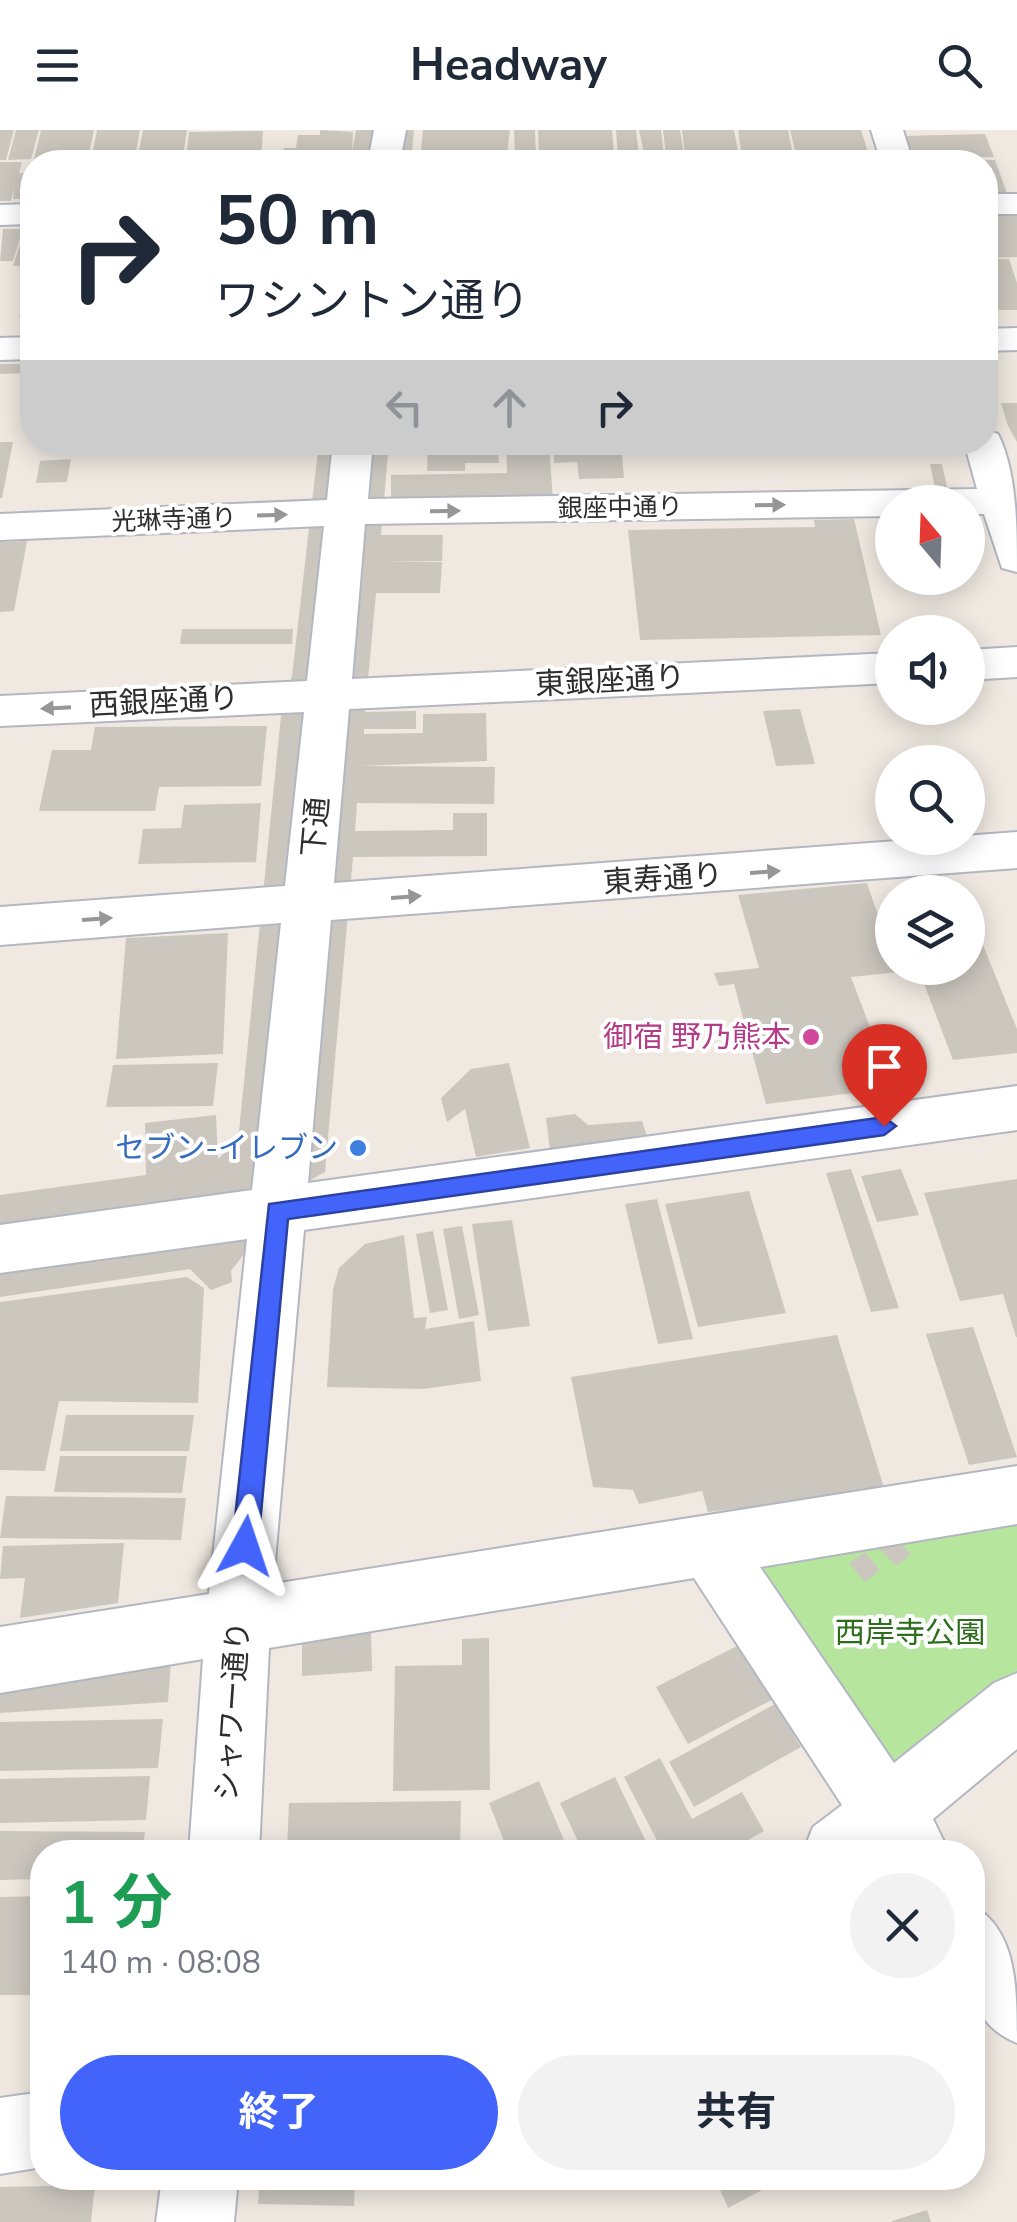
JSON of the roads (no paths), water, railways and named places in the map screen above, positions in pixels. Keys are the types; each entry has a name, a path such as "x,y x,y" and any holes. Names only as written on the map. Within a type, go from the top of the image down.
{"street":[{"name":"下通","path":"277,1211 352,455"},
{"path":"990,455 1009,501 1017,560"},
{"name":"銀座中通り","path":"347,512 875,503"},
{"name":"光琳寺通り","path":"0,527 347,512"},
{"path":"985,664 1017,662"},
{"name":"東銀座通り","path":"328,694 875,669"},
{"name":"西銀座通り","path":"0,711 328,694"},
{"name":"東寿通り","path":"0,926 1017,850"},
{"path":"0,1248 1017,1108"},
{"name":"シャワー通り","path":"225,1840 238,1620 277,1211"},
{"path":"0,1660 1017,1495"},
{"path":"710,1547 880,1839 1017,1706"},
{"path":"985,1960 1017,2008"},
{"path":"0,2136 30,2132"},
{"path":"194,2222 198,2190"}],"place":[{"name":"御宿 野乃熊本","path":"811,1037"},
{"name":"セブン-イレブン","path":"358,1148"}],"park label":[{"name":"西岸寺公園","path":"910,1633"}]}
